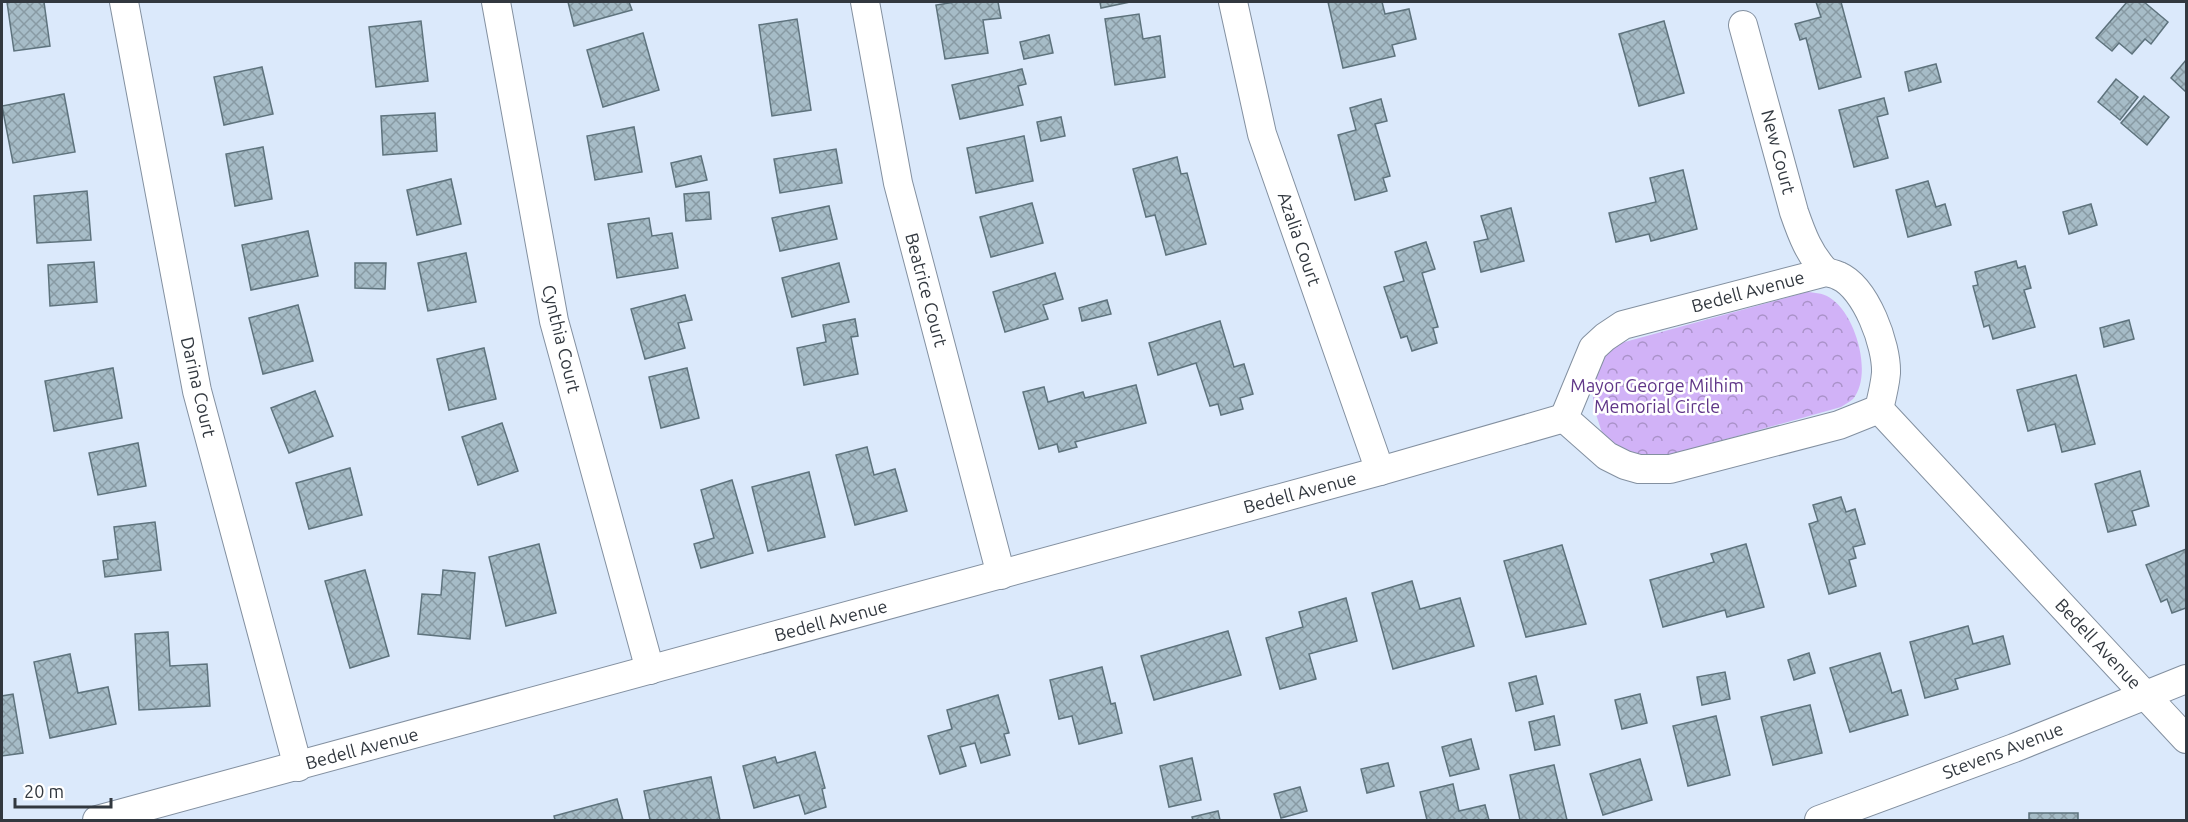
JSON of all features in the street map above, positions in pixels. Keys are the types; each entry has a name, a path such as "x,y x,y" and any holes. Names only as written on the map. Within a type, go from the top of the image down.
{"street":[{"name":"Darina Court","path":"124,2 197,390 298,767"},
{"name":"Cynthia Court","path":"496,2 554,321 650,670"},
{"name":"Beatrice Court","path":"865,2 898,183 1001,575"},
{"name":"Azalia Court","path":"1233,2 1262,134 1380,471"},
{"name":"New Court","path":"1743,25 1794,212 1813,258 1826,272"},
{"name":"Bedell Avenue","path":"97,820 1001,575 1493,440 1564,418 1593,348 1623,325 1826,272 1841,276 1850,284 1869,310 1881,342 1886,370 1879,409 2187,739"},
{"path":"1564,418 1607,456 1625,465 1639,469 1670,469 1839,425 1879,409"},
{"name":"Stevens Avenue","path":"1819,820 2014,748 2187,679"}],"green space":[{"name":"Mayor George Milhim Memorial Circle","path":"1807,292 1818,293 1833,300 1849,319 1855,332 1862,362 1862,376 1859,389 1852,400 1841,407 1659,458 1638,460 1605,442 1594,408 1592,387 1607,351 1621,343"}],"building":[{"path":"7,2 44,2 50,46 14,51"},
{"path":"568,2 629,2 632,10 574,26"},
{"path":"955,2 998,2 1001,18 983,20 988,53 945,59 936,5"},
{"path":"1100,2 1130,2 1101,8"},
{"path":"1328,2 1382,2 1385,14 1409,9 1416,39 1392,45 1395,56 1343,68"},
{"path":"1816,2 1841,2 1861,77 1819,89 1806,38 1800,40 1795,24 1821,17"},
{"path":"2127,2 2144,2 2168,22 2151,44 2145,39 2132,54 2119,43 2112,51 2096,38"},
{"path":"1139,14 1143,39 1160,36 1165,77 1115,85 1105,19"},
{"path":"797,19 811,110 772,116 759,25"},
{"path":"421,21 428,81 376,87 369,27"},
{"path":"1664,21 1684,93 1639,106 1619,34"},
{"path":"643,33 659,90 603,107 587,50"},
{"path":"1049,35 1053,53 1024,59 1020,42"},
{"path":"2186,60 2186,92 2171,78"},
{"path":"1936,64 1941,82 1909,91 1905,72"},
{"path":"262,67 273,114 224,125 214,77"},
{"path":"1022,69 1026,84 1018,86 1023,105 960,119 952,85"},
{"path":"2116,79 2138,97 2120,120 2098,102"},
{"path":"64,94 75,152 13,163 2,106"},
{"path":"2144,96 2169,117 2147,145 2121,123"},
{"path":"1884,98 1888,114 1877,117 1888,158 1854,167 1839,110"},
{"path":"1381,99 1387,121 1375,124 1390,176 1383,178 1387,191 1355,200 1338,135 1356,130 1350,108"},
{"path":"435,113 437,151 383,155 381,116"},
{"path":"1061,117 1065,136 1041,141 1037,122"},
{"path":"634,127 642,172 595,180 587,136"},
{"path":"1024,136 1033,181 976,193 967,148"},
{"path":"263,147 272,199 235,206 226,154"},
{"path":"836,149 842,183 780,193 774,159"},
{"path":"701,156 707,180 676,187 671,163"},
{"path":"1177,157 1181,174 1187,173 1206,244 1166,255 1155,215 1146,217 1133,169"},
{"path":"1683,170 1697,229 1651,241 1649,234 1616,242 1609,213 1656,202 1650,178"},
{"path":"451,179 461,224 417,235 407,190"},
{"path":"1928,181 1936,207 1945,204 1951,225 1908,237 1896,190"},
{"path":"87,191 91,240 37,243 34,196"},
{"path":"709,192 711,219 686,221 684,194"},
{"path":"1032,203 1043,243 991,257 980,217"},
{"path":"2091,204 2097,225 2069,234 2063,212"},
{"path":"829,206 837,239 780,251 772,218"},
{"path":"1511,208 1524,261 1481,272 1474,242 1488,239 1481,216"},
{"path":"649,218 652,236 672,233 678,268 617,278 608,224"},
{"path":"308,231 318,276 251,290 242,245"},
{"path":"1426,242 1435,269 1422,273 1438,327 1433,328 1437,343 1412,351 1407,336 1401,338 1384,287 1404,281 1395,252"},
{"path":"466,253 476,302 428,311 418,263"},
{"path":"2016,261 2018,268 2025,266 2031,288 2024,290 2035,327 1993,339 1989,325 1984,327 1973,286 1978,285 1975,272"},
{"path":"94,262 97,302 50,306 48,265"},
{"path":"355,263 386,263 385,289 355,288"},
{"path":"839,263 849,302 792,317 782,278"},
{"path":"1055,273 1063,299 1043,305 1048,319 1005,332 993,292"},
{"path":"685,295 692,320 678,323 685,348 645,359 631,309"},
{"path":"1107,300 1111,314 1082,321 1079,308"},
{"path":"298,305 313,361 263,374 249,318"},
{"path":"855,319 858,336 851,337 858,374 804,385 797,348 826,342 823,325"},
{"path":"2129,320 2134,339 2104,347 2100,328"},
{"path":"1220,321 1234,367 1244,364 1253,394 1240,398 1243,409 1221,415 1218,404 1210,406 1196,363 1158,375 1149,343"},
{"path":"484,348 496,399 449,410 437,359"},
{"path":"113,368 122,418 54,431 45,381"},
{"path":"687,368 699,418 661,428 649,377"},
{"path":"2076,375 2095,444 2062,452 2055,424 2028,431 2017,390"},
{"path":"1136,385 1146,423 1075,442 1077,447 1059,452 1057,444 1039,449 1023,392 1044,387 1048,402 1083,392 1085,398"},
{"path":"315,391 333,436 289,453 271,408"},
{"path":"502,423 518,471 478,485 462,437"},
{"path":"138,443 146,486 98,495 89,453"},
{"path":"867,447 874,475 895,469 907,511 855,525 836,455"},
{"path":"350,468 362,515 309,529 296,483"},
{"path":"2140,471 2149,506 2132,511 2136,525 2108,532 2095,484"},
{"path":"809,472 825,537 768,551 752,487"},
{"path":"732,480 753,553 701,568 694,544 714,538 701,490"},
{"path":"1841,497 1846,512 1855,509 1865,544 1853,547 1856,558 1849,560 1856,586 1829,594 1809,524 1818,521 1813,505"},
{"path":"155,522 161,570 105,577 103,561 118,559 114,527"},
{"path":"539,544 556,613 506,626 489,557"},
{"path":"1746,544 1764,607 1727,617 1725,610 1663,627 1650,580 1714,562 1711,554"},
{"path":"1562,545 1586,624 1526,637 1504,561"},
{"path":"2186,549 2186,608 2172,613 2167,599 2161,602 2146,565"},
{"path":"365,570 389,656 350,668 325,581"},
{"path":"443,570 475,573 470,639 418,634 422,594 441,595"},
{"path":"1412,581 1420,609 1460,598 1474,646 1393,669 1372,593"},
{"path":"1346,598 1357,641 1309,654 1316,679 1280,689 1266,638 1303,627 1299,612"},
{"path":"1968,626 1973,644 2003,636 2010,664 1955,679 1958,689 1925,698 1910,642"},
{"path":"1228,631 1241,675 1154,700 1141,656"},
{"path":"168,632 170,666 207,664 210,706 139,710 135,634"},
{"path":"1809,653 1815,673 1794,680 1788,660"},
{"path":"1880,653 1892,693 1901,690 1908,715 1850,732 1830,668"},
{"path":"70,654 78,693 108,687 116,724 50,738 34,662"},
{"path":"1102,667 1111,704 1115,703 1122,733 1079,744 1072,716 1059,719 1050,680"},
{"path":"1725,672 1730,699 1702,705 1697,677"},
{"path":"1536,676 1543,704 1516,711 1509,683"},
{"path":"13,694 23,753 2,756 2,696"},
{"path":"1640,694 1647,723 1622,729 1615,700"},
{"path":"998,695 1009,733 1004,734 1010,755 981,763 975,743 960,747 966,766 940,774 928,736 952,729 947,710"},
{"path":"1810,705 1822,753 1773,765 1761,717"},
{"path":"1554,716 1560,745 1535,750 1529,722"},
{"path":"1716,716 1730,775 1688,786 1673,726"},
{"path":"1471,739 1479,769 1450,776 1442,747"},
{"path":"815,752 825,788 822,789 826,807 805,814 799,795 754,808 743,766 775,757 777,763"},
{"path":"1192,758 1201,800 1169,807 1160,766"},
{"path":"1640,759 1652,800 1603,815 1590,774"},
{"path":"1388,763 1394,786 1367,793 1361,769"},
{"path":"1554,765 1567,820 1520,820 1510,775"},
{"path":"711,777 720,820 650,820 644,791"},
{"path":"1453,784 1459,811 1485,805 1489,820 1427,820 1420,792"},
{"path":"1300,787 1307,811 1281,818 1274,794"},
{"path":"617,799 623,820 555,820 554,816"},
{"path":"1218,811 1220,820 1193,820 1192,817"},
{"path":"2029,813 2078,813 2078,820 2029,820"}]}
